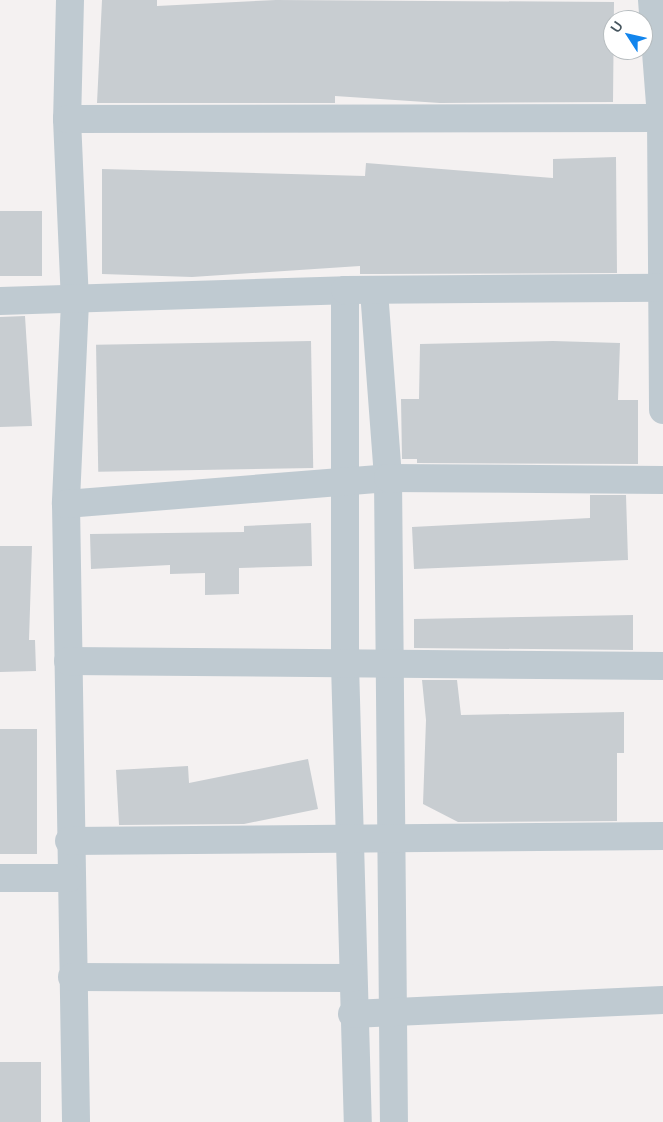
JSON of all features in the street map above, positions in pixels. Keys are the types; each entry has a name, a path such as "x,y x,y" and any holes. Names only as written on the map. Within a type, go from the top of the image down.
{"street":[{"path":"70,0 67,119 75,302 66,504 69,841 76,1122"},
{"path":"652,0 660,118 663,410"},
{"path":"67,119 660,118"},
{"path":"0,301 75,302 345,290 661,288"},
{"path":"345,290 342,482 345,664 351,841 352,1014 358,1122"},
{"path":"374,291 388,478 388,841 394,1012 394,1122"},
{"path":"66,504 388,478 663,480"},
{"path":"68,661 388,666 663,666"},
{"path":"69,841 388,841 663,836"},
{"path":"0,878 70,878"},
{"path":"72,977 352,978"},
{"path":"352,1014 663,1000"}],"building":[{"path":"102,0 157,0 157,6 276,0 614,2 614,10 603,10 603,60 613,60 613,102 440,103 335,96 335,103 97,103"},
{"path":"616,157 617,273 360,274 360,266 192,277 102,274 102,169 365,176 366,163 553,178 553,159"},
{"path":"0,211 42,211 42,276 0,276"},
{"path":"25,316 32,426 0,427 0,317"},
{"path":"311,341 313,468 98,472 96,345"},
{"path":"553,341 620,343 618,400 638,400 638,464 417,463 417,459 402,459 401,399 419,399 420,344"},
{"path":"590,495 626,495 628,560 414,569 412,527 590,518"},
{"path":"311,523 312,566 239,568 239,594 205,595 205,573 170,574 170,565 91,569 90,534 244,532 244,526"},
{"path":"0,546 32,546 29,640 35,640 36,671 0,672"},
{"path":"633,615 633,650 414,648 414,619"},
{"path":"422,680 457,680 461,715 624,712 624,753 617,753 617,821 458,822 423,804 426,720"},
{"path":"0,729 37,729 37,854 0,854"},
{"path":"308,759 318,809 244,824 119,825 116,770 188,766 189,783"},
{"path":"0,1062 41,1062 41,1122 0,1122"}]}
